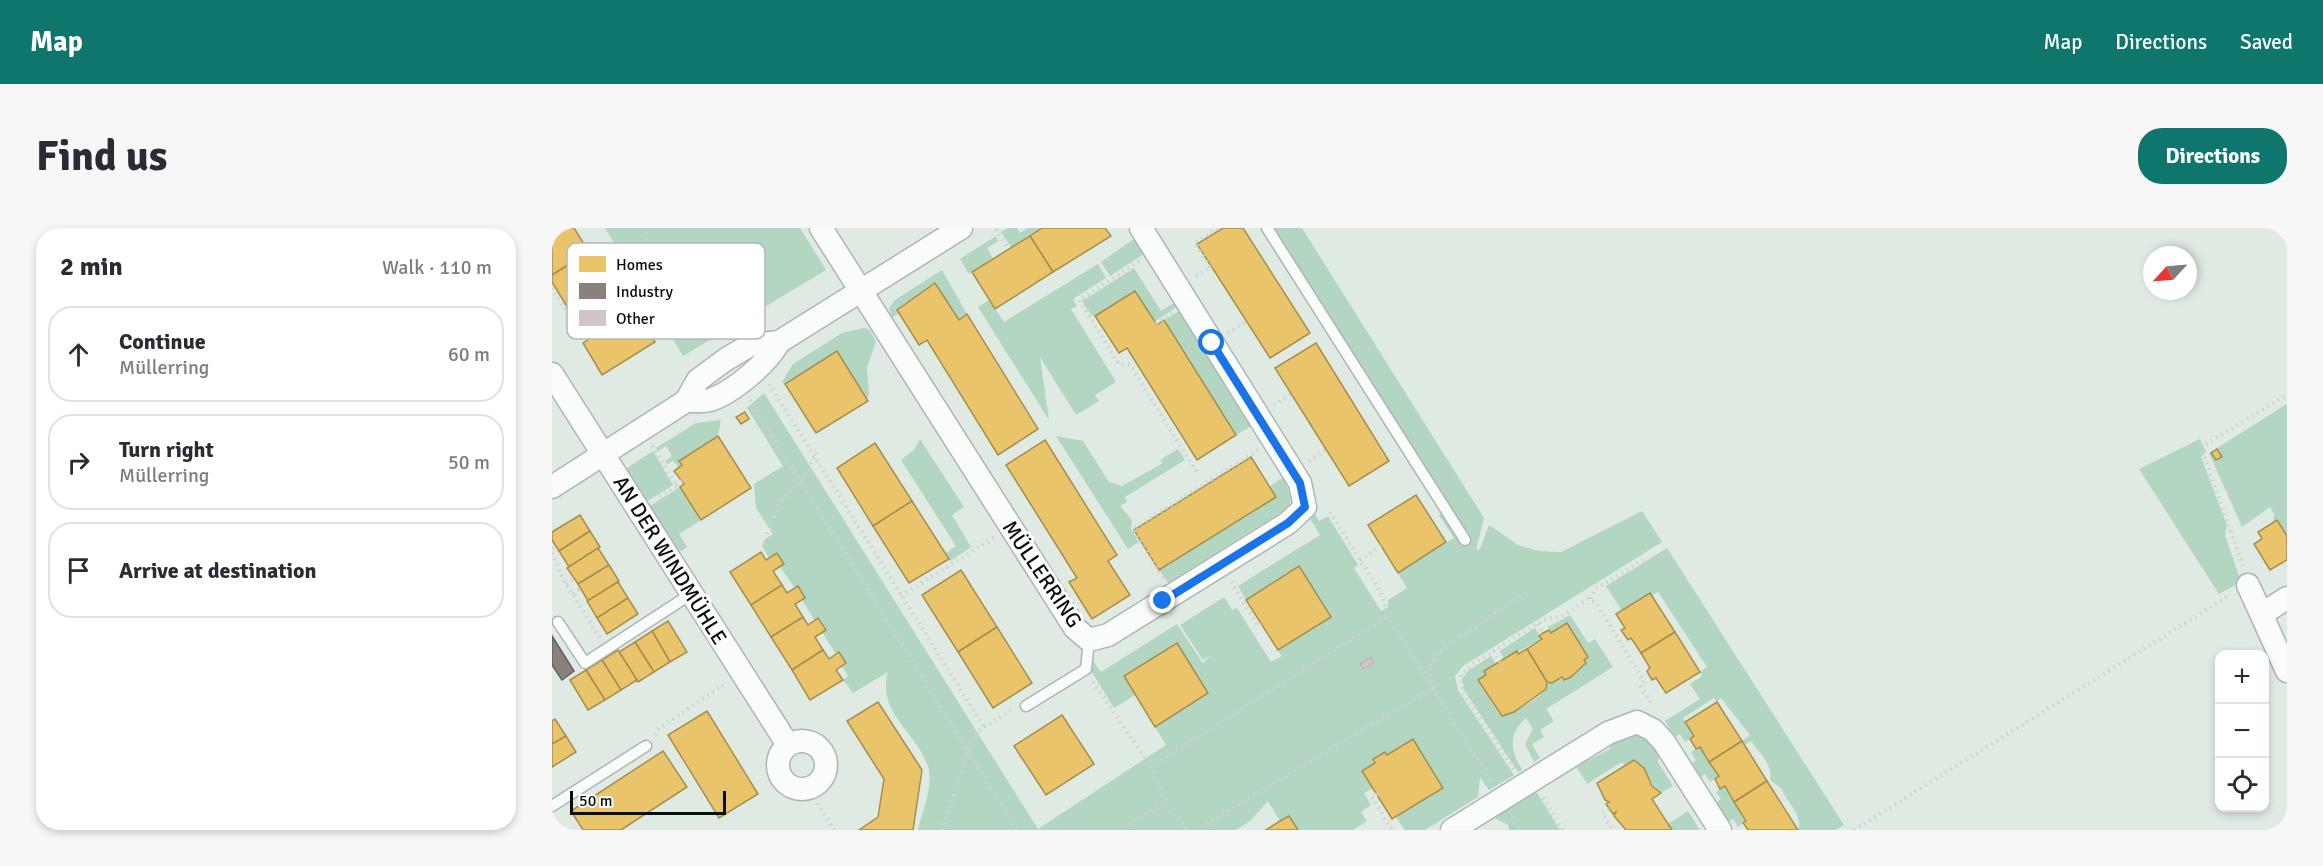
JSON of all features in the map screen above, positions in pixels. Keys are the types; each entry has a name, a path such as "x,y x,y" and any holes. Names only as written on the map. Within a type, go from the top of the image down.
{"street":[{"name":"MÜLLERRING","path":"821,228 1075,628 1089,640 1108,635 1288,523 1305,507 1300,483 1141,228"},
{"path":"552,487 686,400 698,380 725,360 750,345 779,342 961,228"},
{"name":"AN DER WINDMÜHLE","path":"552,374 788,745"},
{"path":"2248,585 2287,671"},
{"path":"2262,614 2287,598"},
{"path":"1452,830 1501,799 1524,777 1608,733 1637,722 1653,730 1664,742 1720,830"},
{"path":"795,741 811,742 823,752 826,767 824,775 813,786 798,788 784,781 778,766 779,758 788,745 795,741"}],"lane":[{"path":"1267,228 1465,540"},
{"path":"558,622 585,663 692,594"},
{"path":"1026,706 1086,669 1089,640"},
{"path":"552,806 646,746"}],"path":[{"path":"640,228 650,243"},
{"path":"1210,267 1195,243 1219,228"},
{"path":"996,229 1008,249"},
{"path":"1155,251 1079,300 1119,364 1130,365 1198,474"},
{"path":"552,288 567,310"},
{"path":"1156,324 1167,317"},
{"path":"712,339 717,347"},
{"path":"769,384 984,727"},
{"path":"1854,830 2248,585 2201,447 2287,395"},
{"path":"748,397 1017,830"},
{"path":"1174,594 1133,529 1274,440"},
{"path":"652,446 676,485"},
{"path":"767,534 778,508 788,493 801,483 818,450"},
{"path":"638,510 682,481"},
{"path":"1330,512 1382,595 1389,616 1520,830"},
{"path":"901,596 1011,528"},
{"path":"1360,560 1381,546"},
{"path":"553,549 566,584 601,638 613,645"},
{"path":"556,560 562,556"},
{"path":"1563,830 1461,687 1463,672 1538,624 1564,615 1591,598 1594,590 1644,559"},
{"path":"1226,574 1258,626 1261,624"},
{"path":"566,584 574,579"},
{"path":"573,594 580,589"},
{"path":"1434,687 1428,667 1438,652 1527,592"},
{"path":"1591,598 1643,679"},
{"path":"587,617 594,613"},
{"path":"1151,767 1389,616"},
{"path":"593,627 600,622"},
{"path":"1538,624 1543,633"},
{"path":"1618,639 1625,635"},
{"path":"1493,651 1500,662"},
{"path":"1086,669 1128,736 1151,767 1166,803 1187,830"},
{"path":"646,746 654,740 657,730 741,673"},
{"path":"1650,675 1643,679 1640,685 1654,708 1653,715"},
{"path":"1197,830 1434,687"},
{"path":"942,830 974,733 1021,705 1026,706"},
{"path":"813,786 819,806 834,830"},
{"path":"1377,794 1372,797 1392,830"},
{"path":"1120,830 1166,803"},
{"path":"1609,809 1602,813 1613,830"}],"green space":[{"path":"605,228 800,228 826,270 765,307 765,243 614,243"},
{"path":"1008,228 1017,228 1020,233 1028,228 1042,228 1011,247 1001,232"},
{"path":"1273,228 1302,228 1484,518 1476,550 1480,549 1489,525 1518,545 1538,551 1561,552 1642,511 1662,542 1463,666 1455,676 1458,690 1514,775 1489,790 1480,777 1478,797 1425,830 1405,830 1396,817 1443,788 1385,752 1373,759 1375,763 1363,771 1373,788 1364,793 1371,805 1361,812 1367,821 1353,830 1298,830 1289,816 1280,821 1268,801 1250,821 1236,830 918,830 929,790 928,766 923,754 892,711 886,686 888,672 853,693 843,680 848,676 842,666 846,663 839,652 836,654 822,632 825,629 819,619 815,621 802,600 805,597 798,587 795,588 780,567 784,564 777,553 769,558 762,546 765,539 773,534 756,508 754,484 783,466 747,408 764,393 1038,829 1166,745 1155,727 1208,693 1177,643 1124,676 1135,695 1114,708 1090,669 1091,658 1101,672 1177,624 1203,663 1211,655 1203,660 1180,625 1224,597 1232,610 1237,608 1271,662 1282,656 1278,650 1330,617 1299,567 1246,600 1238,586 1320,535 1309,517 1315,514 1319,521 1328,516 1358,565 1354,568 1381,611 1388,607 1388,600 1407,588 1398,573 1454,538 1439,515 1450,508"},
{"path":"996,236 998,241 987,248 993,258 969,274 960,259"},
{"path":"1134,239 1144,254 1110,276 1101,262"},
{"path":"1098,264 1106,278 1073,299 1077,306 1071,309 1116,382 1095,395 1099,401 1076,415 1040,357 1049,420 978,307 989,300 1004,322"},
{"path":"1134,268 1161,311 1174,303 1177,307 1154,322 1135,291 1095,316 1091,315 1082,301"},
{"path":"942,270 967,314 959,320 935,283 892,318 889,308 895,300"},
{"path":"1179,311 1251,426 1236,435 1164,320"},
{"path":"864,328 870,330 876,342 867,367 869,395 867,398 837,352 785,384 782,382 793,364 842,333"},
{"path":"673,339 711,339 683,356"},
{"path":"2287,404 2287,536 2273,523 2274,514 2270,507 2242,527 2209,453"},
{"path":"721,420 718,436 679,461 682,465 679,467 673,461 667,464 665,461 672,456 666,446 658,451 656,448 696,423"},
{"path":"1056,436 1083,441 1109,482 1122,486 1163,463 1160,460 1178,449 1185,460 1125,497 1127,502 1120,506 1132,520 1131,529 1139,542 1128,549"},
{"path":"920,439 964,507 952,515 971,547 950,561 945,554 956,546 901,460 914,450"},
{"path":"2200,439 2206,452 2201,457 2227,525 2225,535 2241,582 2219,594 2139,469"},
{"path":"653,451 673,485 644,503 629,478 627,468"},
{"path":"1284,477 1291,499 1288,508 1168,583 1159,570 1275,498 1269,487"},
{"path":"680,487 701,520 679,534 687,547 681,551 676,550 647,508"},
{"path":"1667,548 1844,825 1836,830 1798,830 1797,814 1782,789 1770,780 1769,769 1761,754 1751,741 1744,745 1742,741 1750,735 1721,698 1717,702 1714,698 1683,718 1694,736 1685,742 1680,734 1675,737 1665,721 1700,699 1690,684 1702,676 1700,672 1707,667 1658,592 1652,596 1650,593 1622,611 1606,586"},
{"path":"1570,615 1588,643 1595,639 1613,667 1546,709 1554,721 1540,730 1544,737 1532,744 1540,758 1534,762 1525,744 1533,729 1526,718 1520,724 1513,743 1515,756 1522,770 1518,772 1464,690 1462,679 1469,670 1491,656 1496,664 1484,671 1486,675 1478,680 1498,713 1502,715 1526,705 1546,690 1545,683 1549,681 1552,683 1578,672 1567,624 1551,633 1548,627"},
{"path":"1535,628 1542,639 1504,659 1500,651"},
{"path":"1638,732 1660,752 1658,762 1673,786 1661,793 1634,761 1625,766 1622,762 1587,784 1577,768 1579,765 1610,749 1612,739"},
{"path":"1700,747 1718,776 1710,782 1705,774 1701,777 1692,763 1696,760 1691,752"},
{"path":"1725,786 1746,821 1738,827 1733,819 1728,822 1717,802 1721,799 1716,792"},
{"path":"1528,791 1537,793 1560,830 1509,830 1508,825 1489,815"},
{"path":"1688,811 1700,830 1672,830 1668,824"}],"building: Homes":[{"path":"552,228 574,228 583,243 567,243 567,266 552,275"},
{"path":"1042,228 1105,228 1111,236 1053,272 1030,236"},
{"path":"1223,228 1243,228 1310,333 1270,358 1197,244"},
{"path":"1030,236 1053,272 995,309 972,272"},
{"path":"567,266 567,307 552,282 552,275"},
{"path":"935,283 959,320 967,314 1038,429 998,455 927,340 919,345 897,310"},
{"path":"1135,291 1157,325 1164,320 1236,435 1197,460 1127,348 1119,353 1095,316"},
{"path":"589,339 653,339 655,342 602,375 583,343"},
{"path":"1316,343 1389,461 1349,486 1275,368"},
{"path":"837,351 868,401 816,433 785,384"},
{"path":"745,412 749,419 741,424 736,417"},
{"path":"718,436 751,488 701,520 680,487 684,484 674,471 682,465 679,461"},
{"path":"1045,440 1117,555 1108,561 1130,595 1092,619 1069,582 1077,578 1006,465"},
{"path":"875,443 912,501 873,526 837,468"},
{"path":"2217,449 2222,457 2216,460 2211,453"},
{"path":"1251,457 1276,497 1159,570 1134,530"},
{"path":"1416,495 1446,542 1398,573 1368,525"},
{"path":"912,501 949,559 909,583 873,526"},
{"path":"580,515 590,531 559,551 552,540 552,532"},
{"path":"2277,520 2287,536 2287,560 2270,570 2254,544 2262,539 2258,532"},
{"path":"590,531 600,547 569,567 559,551"},
{"path":"598,548 609,565 578,584 567,568"},
{"path":"761,552 766,560 777,553 784,564 773,571 782,585 751,605 730,572"},
{"path":"609,565 619,581 588,601 578,584"},
{"path":"1299,566 1331,617 1278,650 1246,600"},
{"path":"961,570 997,627 958,652 922,595"},
{"path":"618,582 628,598 597,618 587,601"},
{"path":"782,585 787,593 798,586 805,598 795,604 803,617 771,637 751,605"},
{"path":"1650,593 1675,632 1641,653 1631,638 1628,640 1621,630 1625,628 1616,614"},
{"path":"628,598 638,614 607,634 597,618"},
{"path":"803,617 808,625 818,618 826,630 815,637 823,650 792,670 771,637"},
{"path":"668,621 687,652 670,662 652,631"},
{"path":"1567,623 1588,657 1584,660 1586,663 1571,677 1564,680 1562,677 1552,683 1547,682 1527,649 1542,639 1539,636 1543,633 1549,630 1551,633"},
{"path":"997,627 1032,683 993,708 958,652"},
{"path":"652,631 670,662 654,672 635,642"},
{"path":"1675,632 1700,672 1666,693 1656,678 1652,680 1647,671 1650,668 1641,653"},
{"path":"635,642 654,672 638,682 619,652"},
{"path":"1177,643 1208,693 1155,727 1124,676"},
{"path":"1527,649 1547,682 1546,689 1514,712 1502,716 1478,680 1486,675 1484,671 1517,651 1518,654"},
{"path":"618,650 637,680 621,690 602,660"},
{"path":"823,650 829,659 839,652 846,663 836,670 843,680 810,700 792,670"},
{"path":"602,660 621,690 605,700 586,670"},
{"path":"586,670 605,700 588,710 570,680"},
{"path":"878,702 922,770 913,830 859,830 878,817 884,779 847,721"},
{"path":"1717,702 1742,741 1709,762 1700,747 1696,749 1690,739 1694,736 1685,722"},
{"path":"707,711 758,794 719,818 668,735"},
{"path":"1062,715 1094,764 1046,795 1014,746"},
{"path":"555,719 566,736 552,744 552,721"},
{"path":"566,736 576,752 552,767 552,744"},
{"path":"1413,739 1443,788 1392,819 1362,771 1375,763 1373,759 1385,752 1387,755"},
{"path":"1742,741 1767,781 1734,802 1725,786 1720,789 1715,779 1719,776 1709,762"},
{"path":"663,751 687,787 621,830 583,830 571,811"},
{"path":"1634,760 1644,768 1652,786 1661,793 1652,799 1672,830 1626,830 1614,816 1616,812 1613,814 1606,804 1609,802 1605,800 1597,783"},
{"path":"1767,781 1798,830 1748,830 1743,823 1746,821 1734,802"},
{"path":"1289,816 1298,830 1266,830 1280,821"}],"building: Industry":[{"path":"552,636 574,671 562,680 552,665"}],"building: Other":[{"path":"1371,657 1374,662 1364,669 1360,664"}],"route":[{"path":"1163,601 1288,523 1305,507 1300,483 1212,343"}]}
